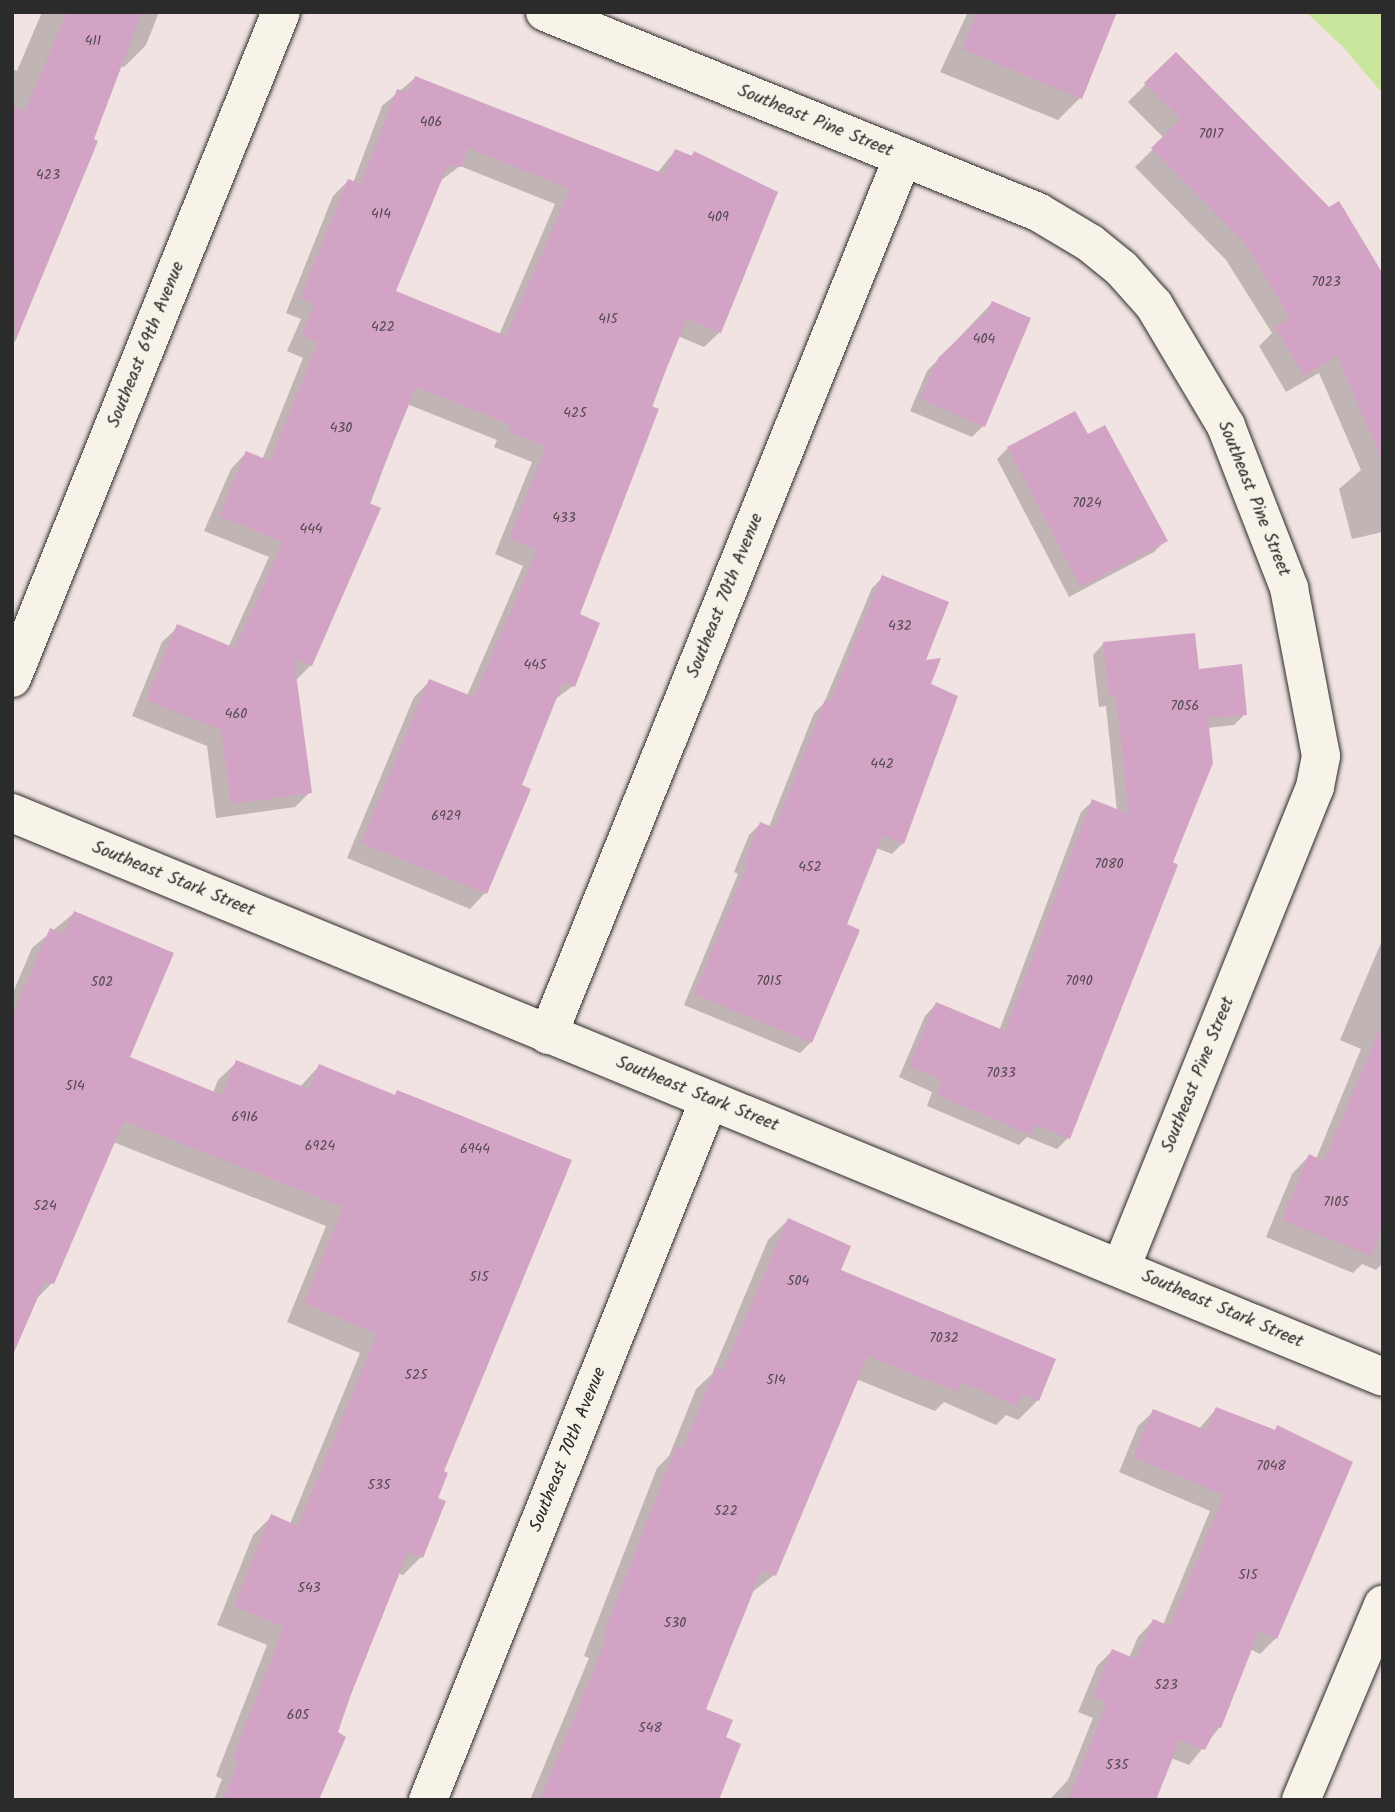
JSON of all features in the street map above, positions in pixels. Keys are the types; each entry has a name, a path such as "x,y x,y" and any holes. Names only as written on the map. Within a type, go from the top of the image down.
{"street":[{"name":"Southeast 69th Avenue","path":"12,678 281,12"},
{"name":"Southeast Pine Street","path":"545,12 1038,212 1090,243 1121,268 1154,305 1231,438 1289,587 1317,720 1321,756 1315,787 1121,1268"},
{"name":"Southeast 70th Avenue","path":"548,1035 903,157"},
{"name":"Southeast Stark Street","path":"12,813 1383,1377"},
{"name":"Southeast 70th Avenue","path":"428,1800 709,1100"},
{"path":"1301,1800 1383,1605"}],"green space":[{"path":"1306,12 1383,12 1383,94 1344,48"}],"building":[{"path":"67,12 142,12 94,139 98,141 15,342 12,106 25,111"},
{"path":"977,12 1117,12 1082,99 962,49"},
{"path":"1176,52 1329,207 1339,201 1383,274 1383,463 1337,356 1304,376 1275,327 1290,318 1244,242 1151,148 1181,119 1144,83"},
{"path":"415,76 664,174 675,149 692,156 694,151 778,192 721,333 687,319 651,406 659,409 580,614 600,623 575,687 563,682 522,785 531,789 487,894 361,843 429,679 474,697 537,550 509,539 546,447 509,432 511,425 416,387 369,503 381,508 312,666 294,659 312,793 231,804 221,730 146,700 177,624 235,648 283,542 219,516 246,451 270,461 318,342 301,335 315,304 300,298 348,179 361,184 397,89 408,92","holes":["468,148 570,189 506,336 396,291 445,172 451,165 461,167"]},
{"path":"992,301 1031,318 985,427 920,399 938,358 987,312"},
{"path":"1075,411 1088,434 1105,425 1168,541 1081,587 1007,447"},
{"path":"882,575 949,602 926,660 941,658 931,684 958,696 904,844 883,835 847,924 860,930 812,1043 694,994 748,863 744,861 760,822 775,828 825,700 830,702"},
{"path":"1195,633 1199,669 1242,664 1247,715 1208,718 1213,763 1173,862 1178,865 1070,1139 1036,1125 1031,1135 937,1095 942,1080 909,1066 936,1002 1005,1031 1092,799 1129,814 1116,696 1109,697 1103,642"},
{"path":"74,911 174,953 130,1057 222,1095 236,1060 309,1089 319,1064 395,1095 397,1090 572,1160 444,1471 448,1473 438,1498 446,1501 423,1558 408,1552 350,1697 338,1732 346,1737 319,1800 223,1800 239,1760 233,1757 284,1627 234,1606 271,1514 298,1526 377,1334 304,1303 343,1207 124,1121 54,1284 45,1281 12,1357 12,1017 50,928 64,934"},
{"path":"1383,1022 1383,1225 1372,1256 1282,1220 1309,1154 1324,1161"},
{"path":"788,1218 851,1246 841,1270 1056,1359 1039,1401 1023,1394 1017,1406 961,1382 957,1392 868,1356 776,1576 762,1570 706,1709 733,1720 726,1737 741,1744 719,1800 540,1800 607,1638 603,1636 676,1446 683,1449 716,1367 723,1371"},
{"path":"1216,1407 1275,1430 1277,1425 1353,1462 1277,1639 1259,1631 1221,1728 1217,1726 1205,1750 1180,1740 1156,1800 1068,1800 1107,1703 1093,1697 1112,1649 1136,1659 1153,1619 1170,1626 1224,1495 1133,1457 1153,1409 1206,1430"}]}
